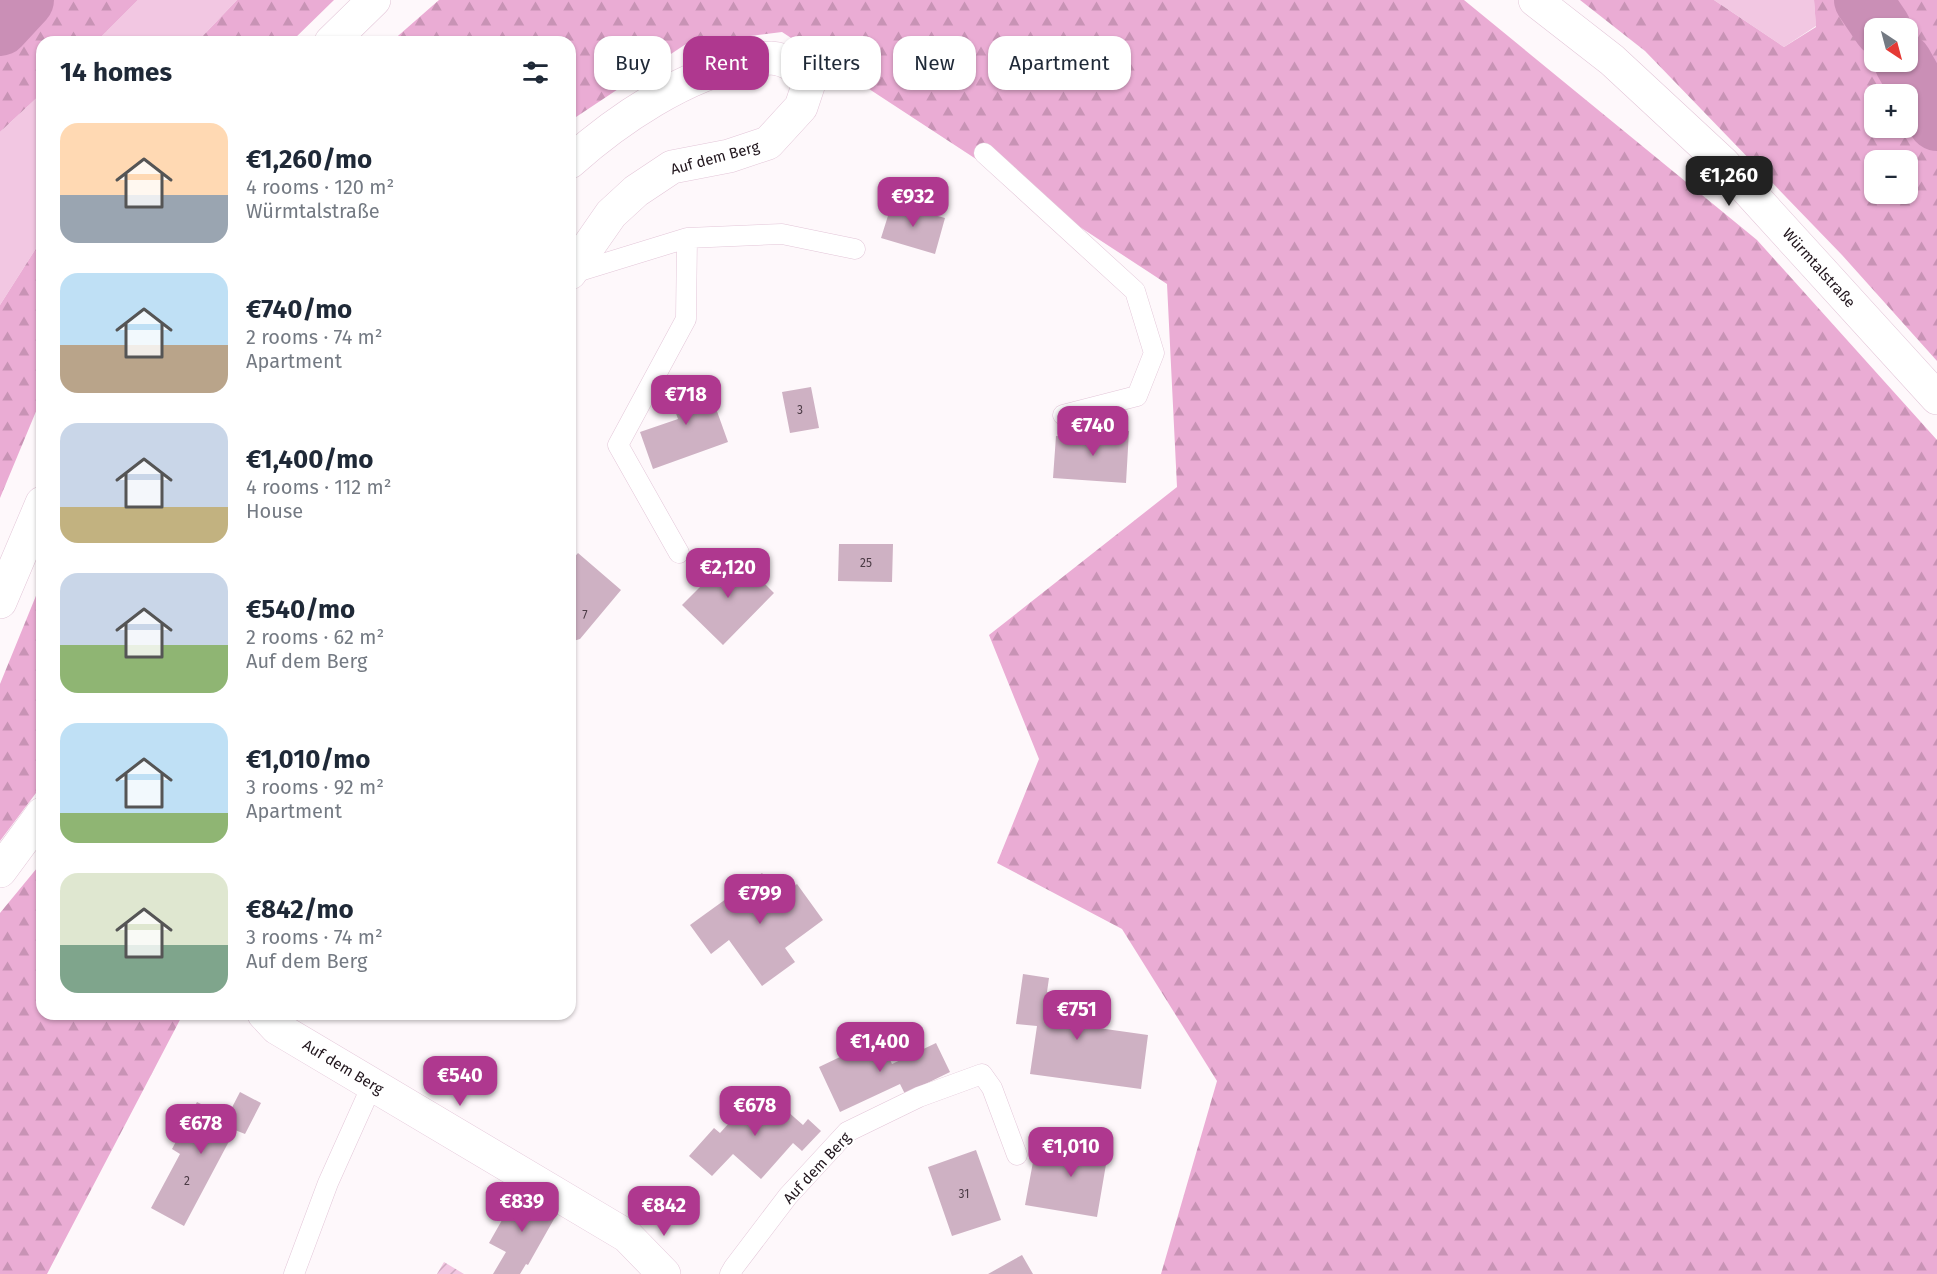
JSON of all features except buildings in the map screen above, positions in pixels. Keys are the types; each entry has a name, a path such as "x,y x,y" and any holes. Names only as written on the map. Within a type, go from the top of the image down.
{"street":[{"path":"337,36 374,0"},
{"name":"Würmtalstraße","path":"1535,0 1612,60 1723,163 1937,398"},
{"name":"Auf dem Berg","path":"576,157 639,110 686,82 728,66 772,58 796,65 810,80 801,107 768,143 729,156 672,167 636,191 610,214 576,265"},
{"path":"0,602 36,517"},
{"path":"0,871 36,822"},
{"name":"Auf dem Berg","path":"270,1020 278,1028 372,1085 627,1236 664,1274"}],"lane":[{"path":"984,153 1136,291 1154,353 1137,396 1063,415"},
{"path":"576,272 687,238 782,234 855,249"},
{"path":"679,553 618,445 686,319 687,238"},
{"name":"Auf dem Berg","path":"730,1274 788,1196 848,1132 919,1097 982,1074 992,1088 1017,1155"},
{"path":"294,1274 328,1183 372,1085"}],"shaded area":[{"path":"138,0 237,0 203,36 102,36"},
{"path":"1714,0 1814,0 1816,26 1784,47"},
{"path":"36,99 36,248 0,305 0,132"},
{"path":"444,1262 464,1274 437,1274"}],"green space":[{"path":"0,0 138,0 102,36 36,36 36,99 0,132"},
{"path":"237,0 334,0 297,36 203,36"},
{"path":"439,0 1464,0 1757,240 1937,440 1937,1274 1161,1274 1217,1081 1122,929 997,863 1039,759 989,635 1177,487 1167,284 871,90 881,90 881,36 788,36 782,32 750,36 683,36 683,46 671,54 671,36 594,36 594,90 617,90 576,117 576,36 398,36"},
{"path":"1580,0 1714,0 1784,47 1816,27 1814,0 1937,0 1937,361 1842,255 1645,51"},
{"path":"36,248 36,411 0,498 0,305"},
{"path":"36,596 36,793 0,841 0,684"},
{"path":"36,869 36,1020 180,1020 47,1274 0,1274 0,913"}],"waterway":[{"path":"0,27 25,0"},
{"path":"1863,0 1875,18"},
{"path":"1909,72 1937,122"}]}
